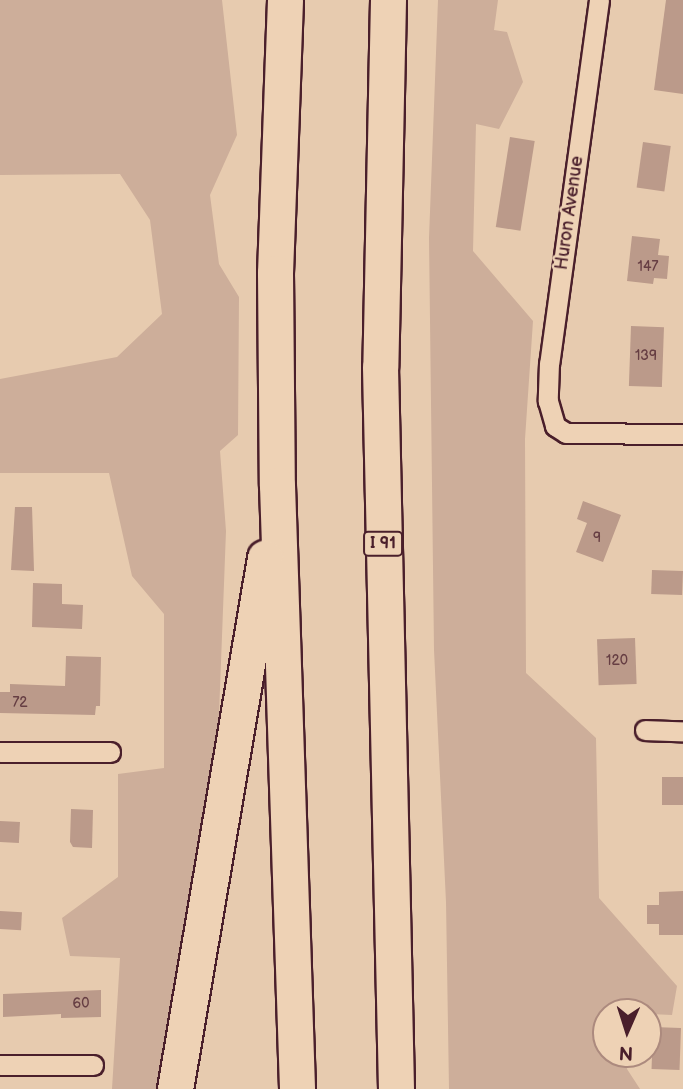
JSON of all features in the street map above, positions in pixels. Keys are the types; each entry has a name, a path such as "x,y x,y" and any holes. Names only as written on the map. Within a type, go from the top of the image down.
{"highway":[{"path":"285,0 275,274 276,485 297,1089"},
{"name":"I 91","path":"388,0 380,367 396,1089"},
{"path":"175,1089 276,485"}],"street":[{"name":"Huron Avenue","path":"599,0 549,363 548,401 555,426 566,433 683,434"},
{"path":"645,730 683,731"},
{"path":"0,752 110,752"},
{"path":"0,1065 93,1065"}],"shaded area":[{"path":"0,0 222,0 237,135 210,195 219,264 239,297 238,435 220,451 226,531 218,741 159,1089 112,1089 120,958 70,956 62,918 118,877 118,774 164,768 164,614 132,576 109,473 0,473 0,379 117,357 162,314 150,220 120,174 0,175"},
{"path":"438,0 498,0 494,30 507,32 523,82 499,129 476,124 473,251 533,321 525,439 526,673 596,738 599,898 677,986 672,1015 662,1015 662,998 592,998 592,1068 627,1068 640,1089 449,1089 446,902 434,650 429,238"}],"building":[{"path":"666,0 683,0 683,94 654,90"},
{"path":"510,137 535,141 520,231 496,227"},
{"path":"643,142 671,146 664,191 637,188"},
{"path":"632,236 660,239 658,255 669,256 667,279 654,278 653,284 627,281"},
{"path":"631,326 664,327 662,387 629,386"},
{"path":"583,501 621,515 603,562 576,552 587,523 577,519"},
{"path":"15,507 32,507 34,571 11,570"},
{"path":"652,570 683,571 682,595 651,594"},
{"path":"33,583 62,584 62,604 83,605 82,629 32,627"},
{"path":"635,638 637,684 599,685 597,639"},
{"path":"66,656 101,657 100,706 96,706 95,715 0,713 0,692 10,692 10,684 65,686"},
{"path":"662,777 683,777 683,805 662,805"},
{"path":"71,809 93,810 92,848 73,847 70,842"},
{"path":"0,821 20,822 19,843 0,842"},
{"path":"683,891 683,935 659,935 659,924 647,924 647,905 659,905 659,892"},
{"path":"0,911 22,912 21,930 0,929"},
{"path":"101,990 101,1017 61,1018 61,1014 3,1017 3,994"},
{"path":"662,1027 681,1028 680,1070 652,1069 662,1068"}]}
